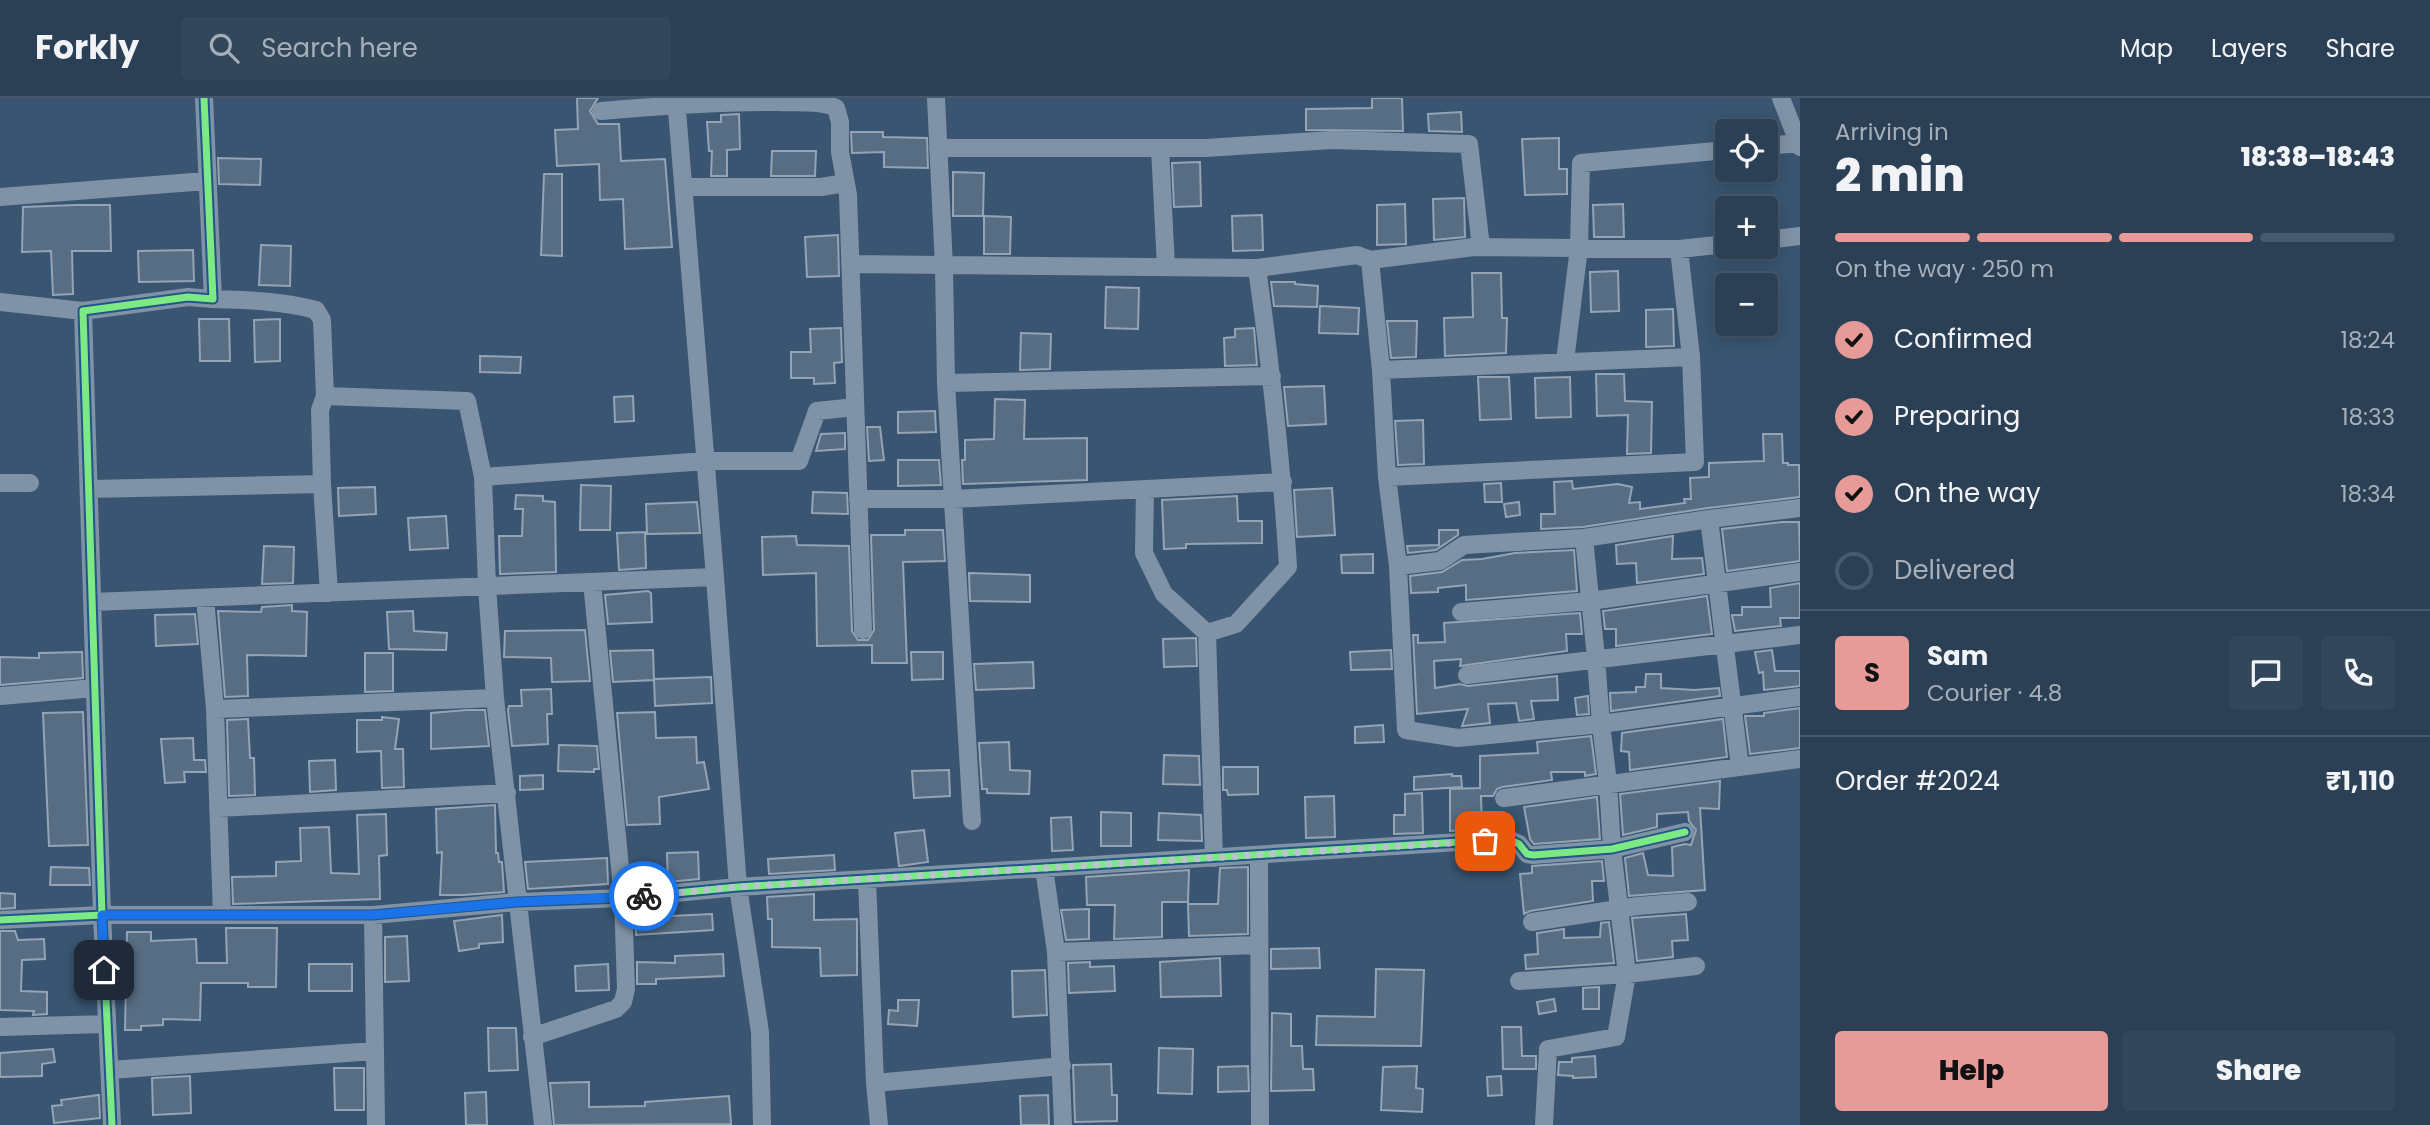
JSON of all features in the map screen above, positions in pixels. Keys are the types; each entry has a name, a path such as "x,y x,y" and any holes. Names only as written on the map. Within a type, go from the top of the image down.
{"street":[{"path":"204,98 213,299"},
{"path":"936,98 946,383 972,821"},
{"path":"1778,146 1799,145 1780,98"},
{"path":"677,102 737,887 760,1032 762,1125"},
{"path":"601,111 677,102 829,104 836,108 848,195 863,630"},
{"path":"938,148 1206,148 1332,140 1469,144 1481,247"},
{"path":"1160,148 1166,267"},
{"path":"1565,361 1579,248 1581,163 1715,151"},
{"path":"0,197 206,181"},
{"path":"684,187 821,187 845,183"},
{"path":"1778,239 1800,236"},
{"path":"850,264 1257,268 1357,256 1370,260 1481,247 1679,248 1715,245"},
{"path":"1387,477 1695,462 1692,357 1679,248"},
{"path":"1370,260 1381,370 1387,477 1398,566 1406,730 1458,738 1601,723 1800,697"},
{"path":"1207,633 1236,624 1288,567 1283,482 1257,268"},
{"path":"0,302 83,311 188,297 253,300 298,305 316,310 322,320 324,396 320,410 329,593"},
{"path":"83,311 102,915 112,1125"},
{"path":"1381,370 1692,357"},
{"path":"946,383 1272,376"},
{"path":"324,396 467,401 483,477 495,698 543,1125"},
{"path":"483,477 706,461 799,461 817,411 855,407"},
{"path":"858,499 953,499 1283,482"},
{"path":"0,483 30,483"},
{"path":"89,489 322,484"},
{"path":"1145,489 1144,553 1164,594 1207,633 1214,858"},
{"path":"1398,566 1440,561 1465,545 1584,538 1800,508"},
{"path":"1709,519 1740,767"},
{"path":"1544,1125 1548,1049 1616,1037 1627,974 1612,849 1584,538"},
{"path":"1461,612 1590,601 1800,572"},
{"path":"93,602 715,577"},
{"path":"532,1037 616,1009 623,1002 626,989 623,898 592,582"},
{"path":"205,598 215,709 222,915"},
{"path":"1467,675 1800,635"},
{"path":"0,696 95,688"},
{"path":"215,709 495,698"},
{"path":"1504,798 1800,759"},
{"path":"218,808 507,793"},
{"path":"0,920 102,915 373,915 517,902 623,898 737,887 1508,839 1533,856 1612,849 1685,832"},
{"path":"1259,855 1260,1125"},
{"path":"1044,869 1056,952 1063,1125"},
{"path":"867,879 879,1125"},
{"path":"1532,922 1688,902"},
{"path":"373,915 376,1125"},
{"path":"1056,952 1259,945"},
{"path":"1518,981 1627,974 1696,965"},
{"path":"0,1027 107,1024"},
{"path":"110,1070 374,1051"},
{"path":"875,1083 1062,1066"}],"building":[{"path":"577,98 598,98 590,111 598,124 619,124 621,161 665,159 672,247 625,249 623,199 600,200 599,164 557,166 555,130 578,129"},
{"path":"1372,98 1402,98 1403,131 1306,130 1306,109 1372,108"},
{"path":"1461,112 1462,132 1429,131 1428,114"},
{"path":"739,114 740,149 727,150 727,176 711,176 712,151 709,151 707,122 721,122 721,115"},
{"path":"851,132 883,132 883,137 927,138 928,168 884,167 884,152 852,153"},
{"path":"1559,138 1559,169 1567,169 1567,194 1525,195 1522,139"},
{"path":"772,151 816,151 815,176 771,176"},
{"path":"218,158 261,159 260,185 219,184"},
{"path":"1200,162 1201,206 1174,207 1172,163"},
{"path":"953,172 984,173 983,216 953,216"},
{"path":"544,174 562,174 562,256 541,255"},
{"path":"1464,198 1465,237 1434,240 1433,199"},
{"path":"1405,204 1406,244 1377,245 1377,205"},
{"path":"1623,204 1624,237 1594,237 1593,205"},
{"path":"110,205 111,251 72,251 73,294 53,295 51,251 22,252 23,207"},
{"path":"1262,215 1263,250 1233,251 1232,216"},
{"path":"984,216 1011,217 1010,254 984,254"},
{"path":"838,235 839,276 807,277 805,237"},
{"path":"261,245 291,246 290,286 259,285"},
{"path":"193,250 194,281 139,282 138,251"},
{"path":"1618,271 1619,311 1591,312 1590,272"},
{"path":"1472,273 1501,273 1502,318 1507,318 1506,353 1445,356 1444,318 1473,317"},
{"path":"1271,282 1318,286 1317,307 1274,306"},
{"path":"1106,287 1139,288 1138,329 1105,328"},
{"path":"1320,306 1359,308 1358,334 1319,333"},
{"path":"1673,309 1674,346 1646,347 1646,310"},
{"path":"199,319 229,319 230,361 200,361"},
{"path":"280,319 280,361 255,362 254,320"},
{"path":"1387,321 1417,321 1416,357 1391,358"},
{"path":"841,328 842,362 834,363 835,383 814,384 814,378 791,378 791,352 811,352 810,329"},
{"path":"1254,328 1257,365 1225,366 1224,338 1235,337 1235,329"},
{"path":"1021,333 1051,334 1050,369 1020,370"},
{"path":"480,356 521,357 520,373 480,372"},
{"path":"1596,374 1624,374 1625,401 1652,402 1651,453 1627,454 1628,415 1597,416"},
{"path":"1478,377 1509,377 1511,419 1480,420"},
{"path":"1570,377 1571,417 1536,418 1535,378"},
{"path":"1324,386 1326,424 1288,426 1284,387"},
{"path":"633,396 634,421 615,422 614,397"},
{"path":"995,399 1025,400 1024,439 1087,438 1087,480 963,484 965,440 994,439"},
{"path":"935,411 936,432 898,433 898,412"},
{"path":"1423,420 1424,464 1398,465 1395,421"},
{"path":"867,427 880,427 884,460 869,461"},
{"path":"845,433 845,449 816,451 821,434"},
{"path":"1763,434 1782,434 1783,463 1799,465 1800,497 1583,527 1541,529 1541,514 1555,514 1554,482 1572,481 1573,489 1618,484 1632,487 1629,503 1640,502 1640,509 1685,503 1684,499 1691,499 1690,478 1709,477 1709,463 1764,461"},
{"path":"898,460 939,460 941,485 898,486"},
{"path":"1501,483 1502,502 1485,502 1484,484"},
{"path":"581,485 611,486 610,530 580,530"},
{"path":"375,487 376,514 339,516 338,488"},
{"path":"1332,488 1335,535 1297,537 1294,490"},
{"path":"813,492 847,493 848,514 812,513"},
{"path":"516,495 543,496 543,501 555,502 556,572 500,574 499,536 522,536 523,509 515,509"},
{"path":"1237,496 1238,521 1262,521 1262,543 1186,544 1186,548 1164,549 1162,500"},
{"path":"697,502 700,533 647,534 646,504"},
{"path":"1519,502 1520,515 1506,517 1504,504"},
{"path":"446,516 448,548 410,550 408,518"},
{"path":"1799,522 1800,561 1727,571 1722,529"},
{"path":"905,530 943,530 945,561 903,562 907,663 872,663 872,645 817,646 816,573 763,575 762,537 796,536 797,545 849,546 852,631 858,640 868,640 874,630 871,535 905,535"},
{"path":"1439,530 1458,530 1458,535 1436,550 1408,553 1407,546 1439,545"},
{"path":"645,532 646,568 619,570 617,533"},
{"path":"1673,536 1672,559 1702,558 1704,574 1637,583 1636,563 1617,564 1616,545"},
{"path":"264,546 294,547 293,583 262,584"},
{"path":"1574,550 1577,591 1466,600 1466,585 1438,588 1438,592 1411,593 1410,576 1442,572 1462,560 1515,553"},
{"path":"1373,554 1373,573 1342,573 1341,555"},
{"path":"969,573 1030,575 1030,602 970,601"},
{"path":"1800,583 1800,618 1780,618 1781,626 1735,631 1732,615 1742,615 1742,607 1771,607 1770,588"},
{"path":"648,591 651,593 652,622 608,624 605,595"},
{"path":"1707,596 1712,634 1616,646 1616,629 1605,629 1603,611"},
{"path":"292,605 292,611 307,612 306,656 247,655 248,696 225,697 218,611 261,612 262,607"},
{"path":"413,611 414,631 447,633 446,650 389,649 387,612"},
{"path":"1580,613 1582,634 1566,634 1567,651 1460,666 1461,659 1434,661 1435,688 1557,676 1558,700 1531,701 1534,719 1519,721 1516,703 1488,704 1490,723 1462,726 1468,709 1417,714 1413,635 1418,635 1418,643 1445,642 1444,623"},
{"path":"195,614 198,644 156,646 155,615"},
{"path":"585,630 590,681 552,682 551,658 504,657 505,631"},
{"path":"1196,638 1197,666 1164,667 1163,639"},
{"path":"653,650 654,680 613,682 610,651"},
{"path":"1391,650 1392,669 1351,670 1350,652"},
{"path":"1772,650 1775,671 1800,671 1800,686 1764,690 1763,672 1759,673 1755,652"},
{"path":"82,652 83,678 0,685 0,657 39,658 39,653"},
{"path":"911,652 943,652 943,679 912,680"},
{"path":"365,653 393,653 393,691 365,692"},
{"path":"1033,662 1034,688 976,690 974,664"},
{"path":"1646,674 1661,674 1661,688 1719,688 1720,696 1611,711 1610,693 1636,692 1636,687 1645,687"},
{"path":"711,677 712,703 655,706 654,679"},
{"path":"551,689 552,714 547,714 548,744 512,746 509,706 522,706 521,690"},
{"path":"1588,696 1589,714 1577,715 1575,698"},
{"path":"1800,708 1800,748 1750,754 1745,716 1764,716 1764,713"},
{"path":"485,710 489,746 431,749 431,713"},
{"path":"83,712 88,845 49,846 43,713"},
{"path":"655,712 656,738 696,737 697,763 704,762 709,789 659,797 660,824 627,825 617,713"},
{"path":"382,717 399,719 395,749 403,749 404,787 382,788 381,751 357,752 357,720 382,720"},
{"path":"248,719 250,758 254,758 255,795 229,796 227,720"},
{"path":"1723,719 1727,757 1630,770 1629,752 1621,751 1622,733"},
{"path":"1383,725 1384,742 1355,743 1355,727"},
{"path":"1591,736 1596,774 1585,776 1585,772 1551,772 1552,780 1502,787 1497,789 1493,796 1481,796 1482,829 1450,831 1450,789 1480,788 1480,756 1538,753 1537,742"},
{"path":"193,738 194,760 205,760 206,772 184,772 185,782 165,783 161,739"},
{"path":"1009,742 1010,770 1030,771 1029,794 987,793 987,789 982,789 979,743"},
{"path":"559,745 597,746 599,769 594,769 594,772 558,771"},
{"path":"1164,755 1199,756 1200,785 1163,784"},
{"path":"335,760 336,790 310,792 309,761"},
{"path":"1223,767 1258,767 1258,794 1228,795 1227,790 1223,790"},
{"path":"949,770 950,796 914,798 912,771"},
{"path":"1452,774 1461,776 1462,787 1414,790 1414,777"},
{"path":"543,775 543,789 520,790 520,776"},
{"path":"1720,781 1719,809 1700,808 1705,890 1629,896 1625,858 1643,853 1648,875 1673,876 1672,847 1691,845 1696,830 1689,821 1688,812 1657,814 1657,827 1623,835 1620,794"},
{"path":"1422,793 1423,833 1394,834 1394,815 1405,815 1405,794"},
{"path":"1334,796 1335,837 1306,838 1305,797"},
{"path":"1597,797 1600,839 1534,844 1530,839 1524,807"},
{"path":"495,805 496,853 499,862 502,862 504,892 440,895 442,852 437,853 436,809"},
{"path":"1101,812 1131,813 1131,846 1101,846"},
{"path":"1159,813 1201,815 1202,841 1158,840"},
{"path":"386,814 387,855 379,856 380,899 233,904 232,877 276,876 276,862 301,861 300,828 329,827 331,873 359,874 357,815"},
{"path":"1071,817 1073,850 1052,851 1051,818"},
{"path":"924,830 928,862 899,866 895,833"},
{"path":"698,852 699,879 668,882 667,853"},
{"path":"834,855 835,870 769,874 768,859"},
{"path":"607,858 608,884 528,889 525,862"},
{"path":"1602,861 1604,881 1592,881 1593,901 1524,914 1520,874 1532,873 1532,866"},
{"path":"51,867 89,868 90,885 50,885"},
{"path":"1248,867 1248,934 1189,936 1188,904 1218,904 1220,868"},
{"path":"1189,870 1188,902 1162,902 1162,937 1114,939 1115,905 1087,905 1086,877"},
{"path":"0,893 15,894 15,908 0,909"},
{"path":"814,894 814,920 857,919 857,975 821,976 820,948 772,947 772,919 768,919 767,897"},
{"path":"1089,909 1089,939 1066,940 1061,910"},
{"path":"671,910 671,916 712,914 713,930 636,935 635,911"},
{"path":"1686,914 1688,940 1672,941 1673,957 1637,961 1632,918"},
{"path":"502,915 503,942 479,944 479,948 459,951 454,921"},
{"path":"1609,922 1614,963 1526,969 1525,955 1538,954 1537,933 1564,929 1564,938 1600,937 1601,923"},
{"path":"226,928 277,928 276,987 248,987 248,983 201,983 200,1020 163,1019 163,1025 125,1030 127,932 151,932 151,941 196,939 197,963 227,963"},
{"path":"0,931 15,931 18,940 44,939 45,959 22,960 21,991 47,992 47,1014 33,1015 34,1011 0,1010"},
{"path":"407,936 409,981 385,982 385,937"},
{"path":"1319,948 1320,968 1271,969 1271,949"},
{"path":"723,954 724,976 656,979 656,984 637,984 637,962 675,963 675,956"},
{"path":"1220,958 1221,996 1161,997 1160,962"},
{"path":"1090,962 1090,967 1114,966 1115,991 1069,993 1068,963"},
{"path":"309,964 352,964 352,991 309,991"},
{"path":"608,964 609,990 576,991 575,966"},
{"path":"1376,969 1424,970 1421,1046 1316,1045 1317,1016 1375,1017"},
{"path":"1045,970 1047,1015 1013,1017 1012,971"},
{"path":"1599,987 1599,1009 1583,1009 1583,988"},
{"path":"1554,999 1556,1011 1539,1014 1537,1002"},
{"path":"898,1000 919,1000 917,1026 888,1024 889,1010 898,1011"},
{"path":"1272,1013 1291,1014 1291,1046 1302,1046 1303,1069 1313,1069 1314,1090 1271,1091"},
{"path":"1502,1027 1521,1027 1522,1056 1536,1056 1536,1069 1503,1069"},
{"path":"488,1028 516,1028 518,1070 489,1071"},
{"path":"1159,1048 1193,1049 1192,1094 1158,1093"},
{"path":"53,1049 55,1062 42,1064 42,1076 0,1077 0,1053"},
{"path":"1595,1056 1596,1077 1573,1078 1558,1075 1559,1062 1572,1062 1572,1058"},
{"path":"1111,1064 1112,1095 1117,1095 1117,1121 1075,1122 1073,1065"},
{"path":"1248,1066 1249,1091 1218,1092 1218,1067"},
{"path":"1417,1066 1416,1088 1423,1089 1422,1112 1381,1110 1383,1067"},
{"path":"334,1068 364,1068 364,1110 335,1110"},
{"path":"190,1076 191,1113 153,1115 152,1078"},
{"path":"1501,1076 1502,1095 1488,1096 1487,1077"},
{"path":"589,1082 589,1107 645,1106 645,1102 729,1096 731,1124 554,1125 550,1083"},
{"path":"486,1092 487,1125 466,1125 465,1093"},
{"path":"99,1095 100,1118 54,1123 52,1106 62,1105 61,1100"},
{"path":"1048,1095 1049,1125 1021,1125 1020,1096"}],"cycle path":[{"path":"112,1125 102,915 83,311 188,297 213,299 204,98"},
{"path":"0,920 102,915 373,915 517,902 623,898 738,887 1508,839 1519,844 1527,854 1533,855 1612,849 1685,832"}],"way so far":[{"path":"644,896 737,887 1485,841"}],"route":[{"path":"104,970 102,915 373,915 517,902 644,896"}]}
